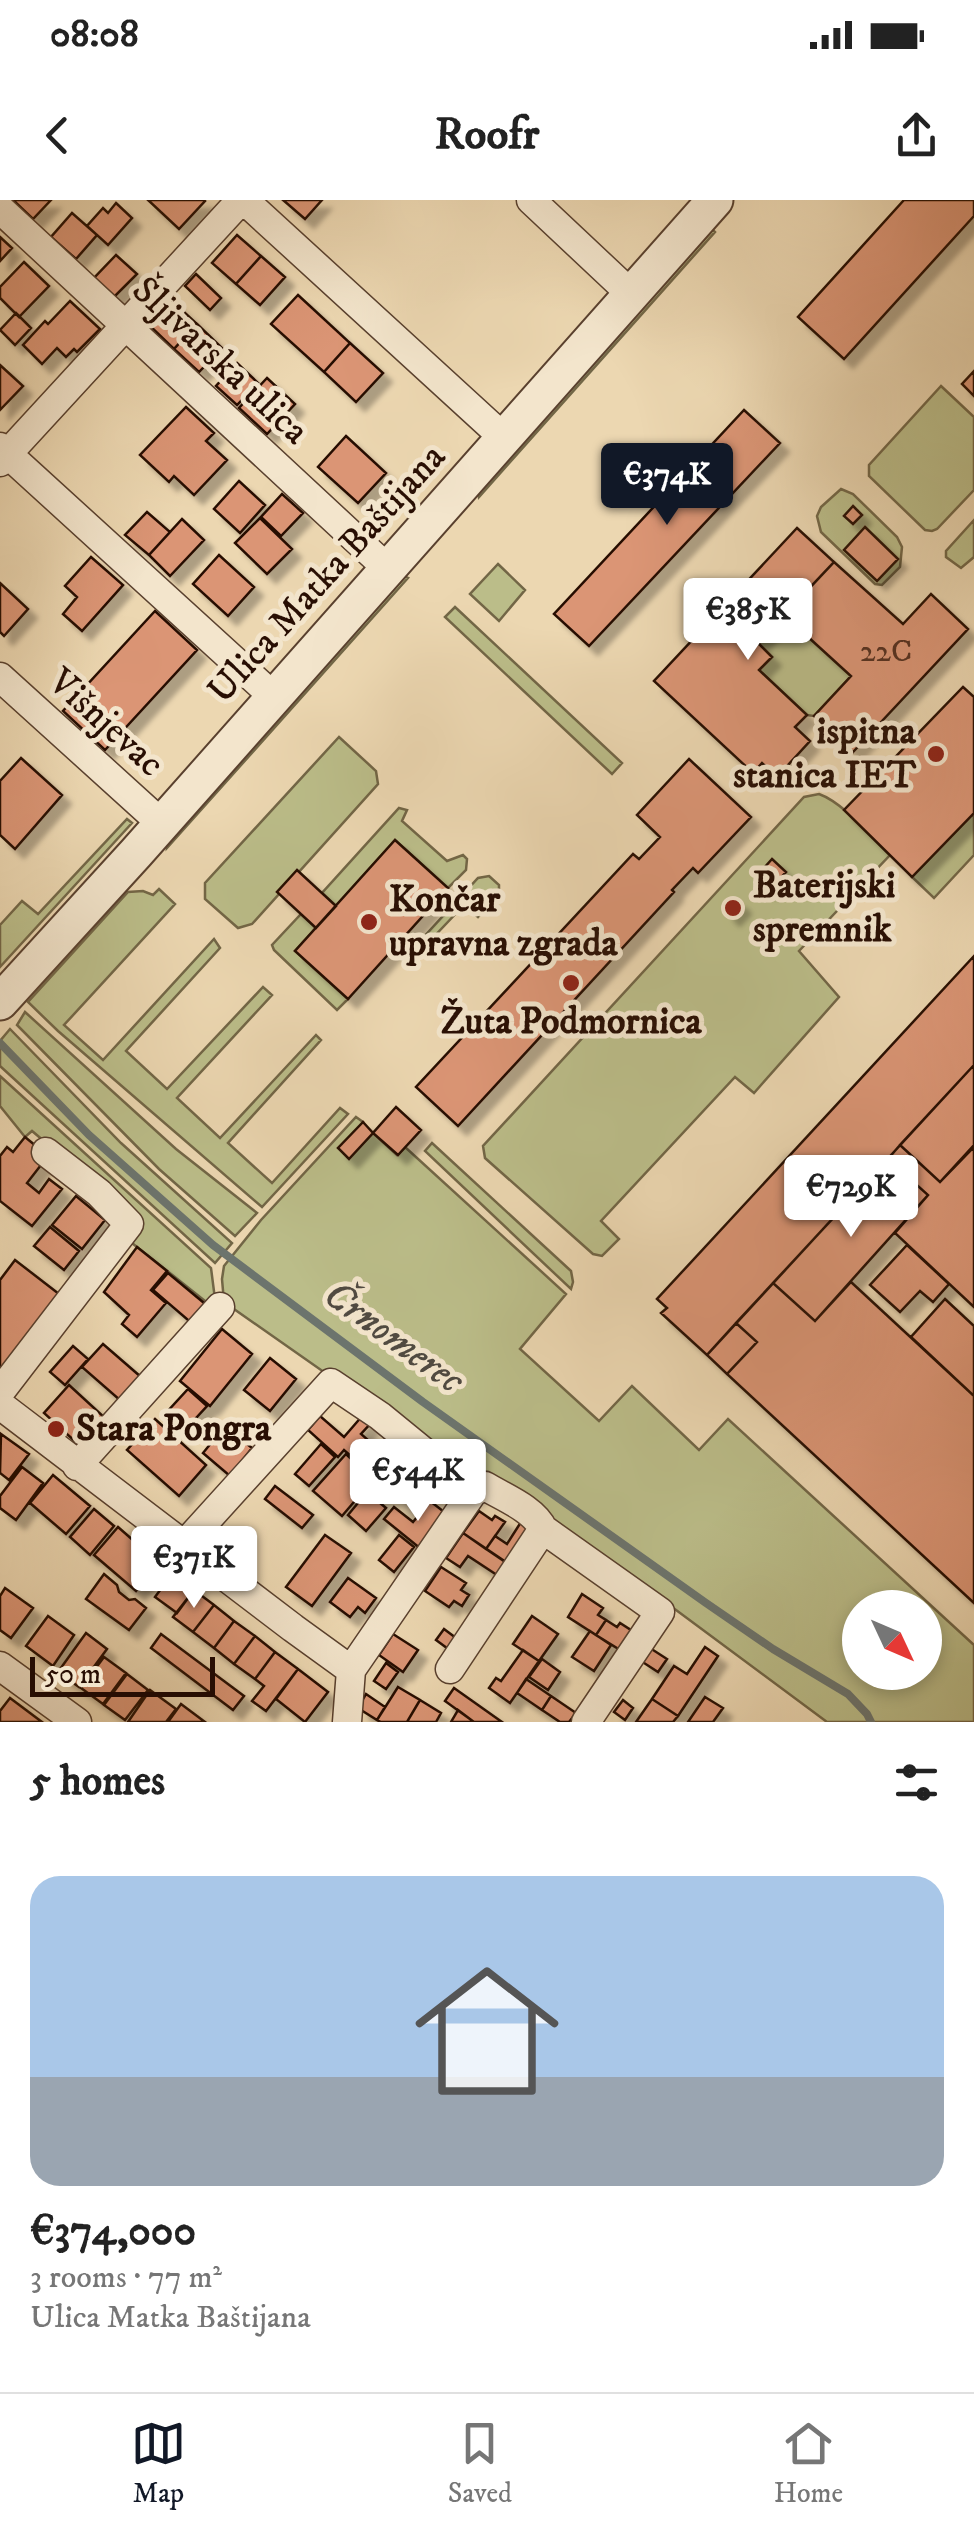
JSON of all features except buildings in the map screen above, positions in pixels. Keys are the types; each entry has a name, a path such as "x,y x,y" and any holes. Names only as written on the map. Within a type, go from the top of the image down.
{"street":[{"path":"274,696 3,454 243,200 504,438"},
{"path":"531,200 632,294"},
{"name":"Ulica Matka Baštijana","path":"0,1002 715,200"},
{"name":"Šljivarska ulica","path":"0,209 388,569"},
{"name":"Višnjevac","path":"0,677 162,823"},
{"path":"0,1392 129,1224 99,1193 46,1152"},
{"path":"77,1466 220,1307"},
{"path":"185,1544 331,1384 380,1416 472,1492"},
{"path":"0,1405 351,1670"},
{"path":"347,1722 351,1670 472,1492 484,1486 540,1522 543,1529 660,1612 586,1722"},
{"path":"450,1669 543,1529"},
{"path":"0,1666 70,1720"}],"green space":[{"path":"709,226 715,232 479,497 478,487"},
{"path":"941,386 974,417 974,490 932,531 925,530 869,476 869,465"},
{"path":"841,489 853,494 897,537 902,547 900,567 882,585 875,584 821,532 817,516 821,507"},
{"path":"974,520 974,557 961,568 946,557 946,551"},
{"path":"498,564 525,590 499,621 470,594"},
{"path":"400,574 408,578 167,848 168,836"},
{"path":"455,607 622,763 612,774 445,617"},
{"path":"784,615 851,676 814,716 807,715 759,670 772,657 758,643"},
{"path":"339,737 376,771 378,784 252,924 238,928 205,899 205,883"},
{"path":"819,794 847,812 890,855 799,951 839,997 754,1093 735,1077 601,1221 619,1239 602,1256 593,1254 485,1158 483,1146 804,797"},
{"path":"399,808 407,810 402,821 447,861 463,855 467,859 466,870 448,888 395,840 336,906 322,893"},
{"path":"974,813 974,855 934,898 912,877"},
{"path":"127,819 132,823 0,967 0,925 22,901 38,914"},
{"path":"489,876 499,885 499,895 478,917 464,905 426,945 421,940 478,878"},
{"path":"159,889 175,904 64,1025 103,1060 214,939 220,948 126,1051 167,1089 263,987 272,995 177,1098 220,1138 316,1035 321,1040 228,1143 272,1183 340,1108 348,1114 262,1207 28,1002 128,892 153,895"},
{"path":"301,914 316,928 295,951 348,999 337,1010 272,945"},
{"path":"25,1012 176,1149 257,1213 235,1236 159,1169 17,1025"},
{"path":"10,1029 121,1143 232,1243 215,1263 0,1066 0,1041"},
{"path":"0,1076 211,1268 215,1299 210,1305 132,1243 140,1222 32,1131 25,1137 0,1106"},
{"path":"356,1117 363,1122 349,1158 373,1133 397,1155 405,1147 566,1294 520,1349 599,1421 632,1386 699,1450 728,1419 914,1590 842,1590 842,1690 942,1690 942,1616 974,1645 974,1722 827,1722 672,1607 494,1483 465,1471 224,1302 224,1266"},
{"path":"432,1143 571,1271 571,1289 425,1151"}],"waterway":[{"name":"Črnomerec","path":"0,1043 89,1135 213,1245 423,1402 706,1603 848,1694 871,1722"}],"place":[{"name":"ispitna stanica IET","path":"936,754"},
{"name":"Baterijski spremnik","path":"733,908"},
{"name":"Končar upravna zgrada","path":"369,922"},
{"name":"Žuta Podmornica","path":"571,983"},
{"name":"Stara Pongra","path":"56,1429"}]}
